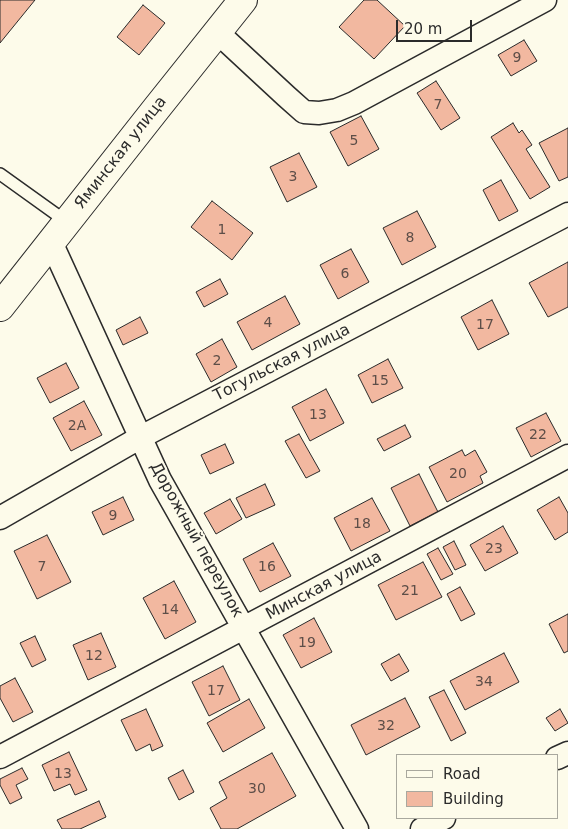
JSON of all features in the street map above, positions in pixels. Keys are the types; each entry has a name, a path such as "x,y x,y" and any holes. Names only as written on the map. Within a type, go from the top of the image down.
{"main road":[{"name":"Яминская улица","path":"0,308 217,32 234,3"}],"street":[{"path":"217,32 304,112 318,113 337,110 354,103 545,0"},
{"name":"Тогульская улица","path":"0,518 141,436 568,214"},
{"name":"Дорожный переулок","path":"59,232 160,480 357,829"},
{"name":"Минская улица","path":"0,758 568,456"},
{"path":"422,829 442,819"}],"lane":[{"path":"0,174 59,232"}],"building":[{"path":"0,0 35,0 0,43"},
{"path":"364,0 377,0 405,26 374,59 339,27"},
{"path":"143,5 165,23 139,55 117,37"},
{"path":"524,40 537,61 511,76 498,55"},
{"path":"436,81 460,118 441,130 417,93"},
{"path":"361,116 379,149 348,166 330,132"},
{"path":"513,123 519,133 522,130 532,145 526,149 550,187 530,199 491,137"},
{"path":"568,128 568,177 559,181 539,143"},
{"path":"299,153 317,187 287,202 270,167"},
{"path":"501,180 518,211 499,221 483,190"},
{"path":"212,201 253,233 232,260 191,227"},
{"path":"417,211 436,247 402,265 383,228"},
{"path":"351,249 369,282 338,299 320,265"},
{"path":"568,262 568,307 548,317 529,283"},
{"path":"220,279 228,294 204,307 196,292"},
{"path":"285,296 300,324 252,350 237,322"},
{"path":"492,300 509,334 478,350 461,317"},
{"path":"140,317 148,333 123,345 116,330"},
{"path":"222,339 237,367 211,382 196,354"},
{"path":"388,359 403,388 372,403 358,375"},
{"path":"66,363 79,388 50,403 37,378"},
{"path":"326,389 344,423 310,441 292,407"},
{"path":"84,401 102,435 71,451 53,418"},
{"path":"546,413 561,441 531,457 516,428"},
{"path":"405,425 411,437 384,451 377,439"},
{"path":"299,434 320,471 306,478 285,441"},
{"path":"225,444 234,463 210,474 201,455"},
{"path":"462,450 465,456 475,450 487,472 480,476 483,483 447,502 429,467"},
{"path":"419,474 438,512 410,526 391,488"},
{"path":"265,484 275,505 246,518 236,498"},
{"path":"123,497 134,520 103,535 92,512"},
{"path":"559,497 568,513 568,532 555,540 537,510"},
{"path":"372,498 390,531 351,551 334,518"},
{"path":"230,499 242,519 216,534 204,513"},
{"path":"503,526 518,553 485,571 470,545"},
{"path":"47,535 71,582 37,599 14,551"},
{"path":"454,541 466,565 455,570 443,547"},
{"path":"273,543 291,576 260,592 243,559"},
{"path":"438,548 453,574 441,580 427,554"},
{"path":"423,562 442,597 396,620 378,585"},
{"path":"174,581 196,622 165,639 143,598"},
{"path":"460,587 475,614 461,621 447,594"},
{"path":"568,614 568,651 564,653 549,624"},
{"path":"314,618 332,652 301,668 283,635"},
{"path":"101,633 116,667 88,680 73,645"},
{"path":"35,636 46,660 32,667 20,643"},
{"path":"504,653 519,682 465,710 450,681"},
{"path":"399,654 409,671 391,681 381,664"},
{"path":"223,666 240,700 209,716 192,682"},
{"path":"15,678 33,712 13,722 0,698 0,686"},
{"path":"444,690 466,733 451,741 429,697"},
{"path":"405,698 420,727 366,755 351,725"},
{"path":"249,699 265,728 223,752 207,723"},
{"path":"146,709 163,746 152,751 150,744 136,751 121,720"},
{"path":"560,709 568,723 555,731 546,718"},
{"path":"69,752 87,790 75,795 70,784 54,791 42,765"},
{"path":"272,753 296,796 237,829 221,829 210,808 227,798 219,782"},
{"path":"22,768 28,779 16,785 22,798 10,804 0,785 0,779"},
{"path":"183,770 194,792 179,800 168,778"},
{"path":"99,801 106,817 80,829 62,829 57,820"}]}
